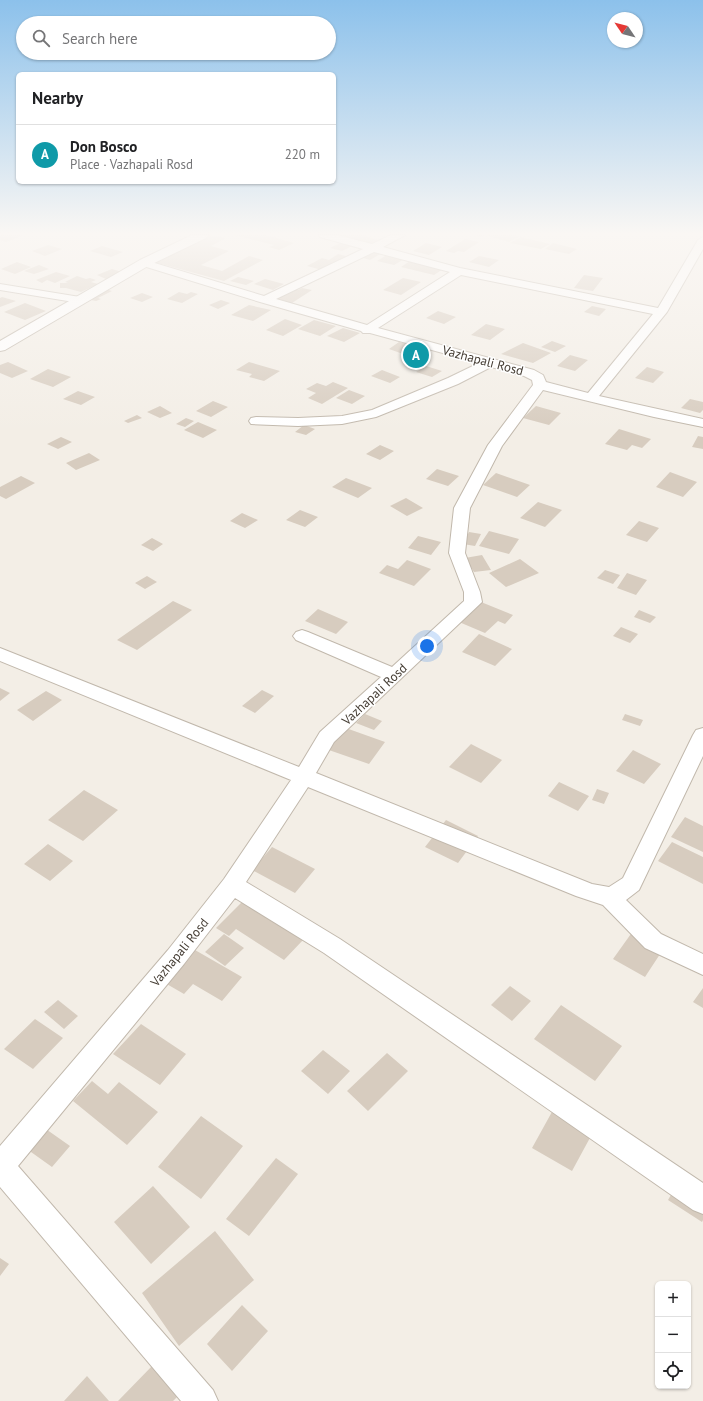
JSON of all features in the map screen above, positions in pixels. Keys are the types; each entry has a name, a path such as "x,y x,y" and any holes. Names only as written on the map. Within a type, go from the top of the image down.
{"street":[{"path":"0,347 79,300"},
{"name":"Vazhapali Rosd","path":"0,1167 171,963 232,885 304,776 327,737 473,602 472,592 457,553 462,508 495,445 540,385 538,378 529,372 368,330 265,300"},
{"path":"368,330 411,300"},
{"path":"603,300 661,312"},
{"path":"591,397 661,312 668,300"},
{"path":"256,421 298,422 335,420 376,413 453,381 490,362"},
{"path":"540,385 654,413 703,423"},
{"path":"302,636 394,675"},
{"path":"0,654 596,895 610,898 653,941 703,964"},
{"path":"610,898 620,894 631,884 701,743"},
{"path":"232,885 332,946 703,1200"},
{"path":"0,1167 202,1401"}],"building":[{"path":"0,300 16,301 0,307"},
{"path":"172,300 187,300 182,303"},
{"path":"220,300 230,303 218,309 209,305"},
{"path":"282,300 296,300 292,303"},
{"path":"25,303 46,311 25,320 4,312"},
{"path":"249,305 271,310 253,321 231,315"},
{"path":"592,306 606,309 599,316 584,312"},
{"path":"438,311 456,317 444,324 426,318"},
{"path":"285,319 302,325 283,336 266,330"},
{"path":"314,320 336,326 320,336 298,329"},
{"path":"486,324 505,329 490,340 471,335"},
{"path":"343,328 360,333 344,342 327,336"},
{"path":"552,341 566,346 555,352 541,347"},
{"path":"399,342 432,350 420,360 389,349"},
{"path":"523,343 551,353 533,363 501,354"},
{"path":"570,355 588,360 575,371 557,366"},
{"path":"8,362 28,371 12,378 0,373 0,365"},
{"path":"249,362 280,371 264,381 249,377 252,374 236,370"},
{"path":"426,366 442,371 432,377 416,372"},
{"path":"647,367 664,372 653,383 635,378"},
{"path":"48,369 71,377 53,387 30,379"},
{"path":"382,370 400,377 390,383 371,376"},
{"path":"333,382 348,388 322,404 308,398 316,393 306,389 317,383 326,386"},
{"path":"349,390 365,396 352,404 336,398"},
{"path":"78,391 95,397 81,405 63,399"},
{"path":"690,399 703,402 703,410 700,413 681,408"},
{"path":"213,401 228,407 211,417 196,411"},
{"path":"160,406 172,413 160,418 147,412"},
{"path":"536,406 561,413 549,425 523,418"},
{"path":"137,415 142,418 128,423 124,421"},
{"path":"186,418 194,421 185,427 176,424"},
{"path":"198,422 217,430 203,438 184,430"},
{"path":"304,425 315,429 306,435 295,432"},
{"path":"619,429 651,439 642,448 632,445 627,450 605,444"},
{"path":"698,436 703,437 703,449 692,447"},
{"path":"61,437 72,442 58,449 47,444"},
{"path":"380,445 394,451 380,460 366,454"},
{"path":"89,453 100,460 76,470 66,463"},
{"path":"437,469 459,476 448,486 426,479"},
{"path":"670,472 697,482 683,497 656,487"},
{"path":"496,473 530,485 517,497 483,485"},
{"path":"21,476 35,483 6,499 0,496 0,487"},
{"path":"346,478 372,488 358,498 332,487"},
{"path":"406,498 423,508 407,516 390,506"},
{"path":"538,502 562,510 545,527 520,518"},
{"path":"300,510 318,517 305,527 286,520"},
{"path":"242,513 258,520 245,528 230,521"},
{"path":"639,521 659,528 647,542 626,535"},
{"path":"489,531 519,539 509,554 479,546"},
{"path":"469,532 481,534 475,546 463,544"},
{"path":"418,536 441,542 431,555 408,548"},
{"path":"152,538 163,544 153,551 141,545"},
{"path":"482,555 491,570 474,572 465,558"},
{"path":"520,559 539,573 506,587 489,573"},
{"path":"407,560 431,569 414,586 379,573 387,565 398,569"},
{"path":"605,570 620,575 613,584 597,578"},
{"path":"627,573 647,580 636,595 617,588"},
{"path":"147,576 157,582 145,589 135,583"},
{"path":"173,601 192,610 137,650 117,640"},
{"path":"481,602 513,615 505,624 498,621 485,633 459,622"},
{"path":"318,609 348,622 336,634 305,621"},
{"path":"639,610 656,617 650,623 634,617"},
{"path":"621,627 638,634 630,643 613,636"},
{"path":"479,634 512,649 495,666 462,652"},
{"path":"0,688 10,693 0,701"},
{"path":"262,690 274,696 255,713 242,706"},
{"path":"46,691 62,700 33,721 17,710"},
{"path":"365,714 382,721 374,730 356,723"},
{"path":"625,714 643,720 640,726 622,720"},
{"path":"343,727 385,742 369,764 326,749"},
{"path":"471,744 502,760 481,783 449,767"},
{"path":"633,750 661,764 644,784 616,771"},
{"path":"559,782 589,796 578,811 548,796"},
{"path":"597,789 609,793 604,804 592,800"},
{"path":"84,790 118,810 83,841 48,820"},
{"path":"685,817 703,826 703,852 671,837"},
{"path":"446,820 478,836 458,863 425,847"},
{"path":"672,842 703,857 703,884 658,861"},
{"path":"48,844 73,861 50,881 24,864"},
{"path":"272,847 315,869 295,893 252,870"},
{"path":"242,902 303,940 284,960 236,929 229,936 216,928"},
{"path":"633,931 664,948 645,977 613,959"},
{"path":"224,934 244,948 225,966 205,952"},
{"path":"195,950 242,977 222,1001 193,984 184,994 165,983"},
{"path":"510,986 531,1001 512,1021 491,1005"},
{"path":"703,988 703,1008 693,1002"},
{"path":"58,1000 78,1016 64,1029 44,1012"},
{"path":"561,1005 622,1046 595,1081 534,1039"},
{"path":"35,1019 63,1038 33,1069 4,1049"},
{"path":"141,1024 186,1054 160,1085 113,1054"},
{"path":"323,1050 350,1071 328,1094 301,1071"},
{"path":"387,1053 408,1071 368,1111 347,1091"},
{"path":"92,1081 108,1094 119,1082 158,1112 127,1145 73,1101"},
{"path":"558,1101 598,1123 572,1171 532,1148"},
{"path":"201,1116 243,1146 201,1199 158,1167"},
{"path":"43,1127 70,1146 52,1167 24,1147"},
{"path":"276,1158 298,1174 249,1236 226,1219"},
{"path":"681,1178 703,1192 702,1222 668,1200"},
{"path":"153,1186 190,1227 151,1264 114,1222"},
{"path":"215,1231 254,1280 179,1346 142,1293"},
{"path":"0,1258 9,1264 0,1276"},
{"path":"242,1305 268,1331 232,1371 207,1344"},
{"path":"153,1365 179,1395 173,1401 118,1401"},
{"path":"87,1376 109,1401 64,1401"}],"place":[{"name":"Don Bosco","path":"416,355"}]}
